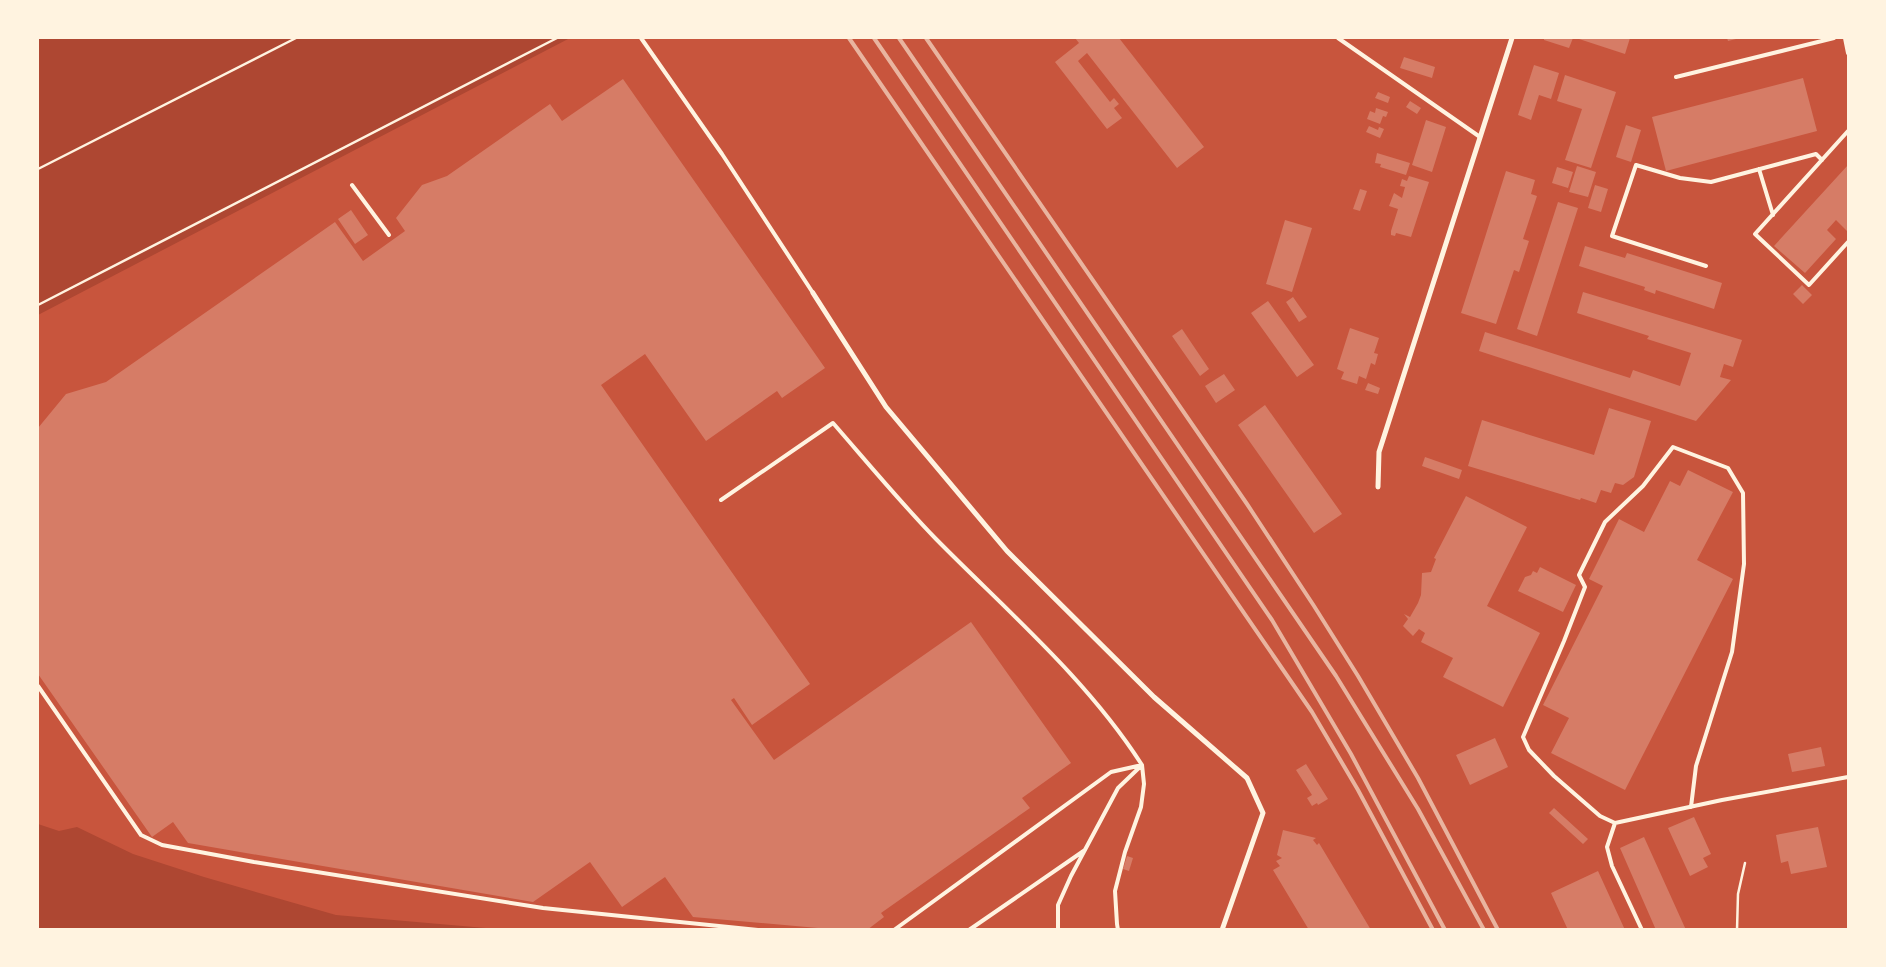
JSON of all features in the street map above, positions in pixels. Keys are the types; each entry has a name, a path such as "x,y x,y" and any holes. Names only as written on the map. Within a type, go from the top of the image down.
{"street":[{"path":"1378,487 1379,452 1512,38"},
{"path":"813,294 886,407 1008,551 1154,698 1247,778 1263,813 1222,930"}],"lane":[{"path":"641,38 722,154 813,294"},
{"path":"1338,38 1480,137"},
{"path":"1676,77 1834,38"},
{"path":"1845,38 1848,53"},
{"path":"1848,131 1755,234 1809,284 1848,242"},
{"path":"1706,266 1612,236 1636,165 1680,178 1710,182 1816,154 1822,160"},
{"path":"1759,169 1773,215"},
{"path":"352,185 388,235"},
{"path":"721,500 833,423 934,537 1045,648 1105,712 1142,765 1144,784 1141,806 1125,852 1115,891 1118,930"},
{"path":"1691,806 1696,766 1732,652 1744,564 1743,493 1728,468 1673,447 1643,486 1605,522 1579,575 1585,587 1523,737 1529,750 1554,776 1600,816 1614,822 1848,777"},
{"path":"38,686 141,834 162,845 254,862 543,908 758,930"},
{"path":"1058,930 1058,905 1071,876 1118,788 1142,765"},
{"path":"894,930 1111,772 1142,765"},
{"path":"1614,822 1607,847 1612,866 1642,930"},
{"path":"969,930 1086,849"}],"path":[{"path":"38,170 296,38"},
{"path":"38,305 557,38"},
{"path":"1736,930 1738,894 1745,863"}],"shaded area":[{"path":"38,38 570,38 38,315"},
{"path":"38,824 59,831 77,827 133,854 204,877 336,915 497,929 38,929"}],"building":[{"path":"1075,38 1119,38 1204,147 1177,168 1087,53 1078,61 1110,102 1114,98 1119,104 1114,108 1122,118 1107,129 1055,62 1079,43"},
{"path":"1544,38 1573,38 1569,48 1544,40"},
{"path":"1576,38 1630,38 1625,54"},
{"path":"1727,38 1740,38 1728,41"},
{"path":"1404,57 1435,67 1432,78 1400,68"},
{"path":"1534,65 1559,73 1551,99 1539,95 1531,120 1518,115"},
{"path":"1565,75 1616,92 1591,168 1565,160 1582,109 1557,101"},
{"path":"1803,78 1817,131 1666,171 1652,117"},
{"path":"623,79 825,368 782,398 777,391 706,441 645,354 601,385 810,684 752,725 734,698 731,700 774,760 971,622 1071,763 1022,798 1030,808 881,913 884,917 867,930 840,930 693,917 665,877 622,907 590,862 533,902 188,843 173,822 152,837 38,674 38,428 66,394 106,382 335,222 363,261 405,231 396,218 422,185 447,176 550,104 562,121"},
{"path":"1378,92 1390,97 1388,103 1375,98"},
{"path":"1410,101 1421,108 1417,114 1406,107"},
{"path":"1376,108 1388,112 1386,117 1383,116 1380,124 1367,119 1370,111 1375,113"},
{"path":"1426,120 1446,127 1432,172 1412,165"},
{"path":"1626,125 1641,130 1631,162 1616,157"},
{"path":"1369,126 1378,130 1379,127 1384,129 1380,138 1366,132"},
{"path":"1377,153 1410,163 1406,175 1380,167 1381,164 1375,163"},
{"path":"1848,165 1848,232 1836,220 1827,230 1836,239 1805,273 1774,246"},
{"path":"1577,166 1596,172 1588,197 1569,192"},
{"path":"1557,167 1573,172 1568,188 1552,183"},
{"path":"1506,171 1535,180 1531,194 1537,196 1523,239 1529,241 1519,272 1514,270 1496,324 1461,313"},
{"path":"1409,176 1429,182 1411,237 1396,233 1395,236 1391,235 1398,209 1389,206 1394,193 1402,198 1405,187 1400,186 1402,179 1407,181"},
{"path":"1595,185 1608,189 1601,212 1588,208"},
{"path":"1360,189 1367,191 1360,211 1353,209"},
{"path":"1558,202 1578,208 1537,336 1517,329"},
{"path":"351,210 368,235 355,244 338,219"},
{"path":"1285,220 1312,228 1292,292 1266,284"},
{"path":"1585,246 1625,258 1627,253 1722,283 1714,309 1656,290 1655,294 1644,290 1645,287 1579,266"},
{"path":"1802,285 1812,295 1803,304 1793,294"},
{"path":"1583,292 1742,340 1733,367 1724,364 1720,377 1731,380 1696,421 1479,351 1485,332 1630,378 1633,370 1680,386 1691,353 1647,339 1649,336 1577,313"},
{"path":"1293,297 1307,317 1299,322 1286,302"},
{"path":"1268,301 1314,365 1297,377 1251,313"},
{"path":"1350,328 1379,338 1374,353 1378,354 1375,365 1371,363 1366,379 1359,376 1357,384 1341,379 1344,372 1337,369"},
{"path":"1182,329 1209,369 1200,376 1172,336"},
{"path":"1224,374 1235,390 1216,403 1205,386"},
{"path":"1368,383 1380,388 1378,394 1365,390"},
{"path":"1265,405 1342,514 1314,533 1238,425"},
{"path":"1609,408 1651,421 1634,477 1623,485 1615,483 1611,493 1601,490 1596,503 1581,498 1580,500 1468,466 1482,420 1594,455"},
{"path":"1425,457 1462,470 1459,479 1422,466"},
{"path":"1688,470 1733,492 1697,560 1733,579 1625,790 1551,753 1569,718 1543,705 1603,586 1589,579 1619,519 1644,532 1670,481 1680,486"},
{"path":"1466,496 1527,527 1487,606 1540,633 1503,707 1443,677 1453,658 1421,642 1425,633 1419,629 1413,636 1403,626 1408,619 1404,614 1410,617 1421,595 1422,573 1431,572 1436,559 1434,558"},
{"path":"1540,567 1576,585 1563,612 1518,591 1525,577 1531,575 1533,571 1537,573"},
{"path":"1495,738 1508,767 1470,785 1456,755"},
{"path":"1821,747 1825,766 1792,772 1788,754"},
{"path":"1306,764 1328,799 1318,805 1317,803 1312,806 1307,798 1312,795 1296,770"},
{"path":"1554,808 1588,839 1583,844 1549,813"},
{"path":"1694,817 1711,854 1703,858 1708,867 1690,876 1668,828"},
{"path":"1818,827 1827,867 1791,874 1788,861 1781,863 1776,835"},
{"path":"1283,830 1316,838 1313,840 1317,845 1319,843 1371,930 1309,930 1273,870 1280,866 1276,861 1282,858 1277,855"},
{"path":"1644,837 1686,930 1656,930 1620,848"},
{"path":"1127,856 1133,858 1129,871 1123,869"},
{"path":"1598,871 1625,930 1568,930 1551,893"}],"railway":[{"path":"849,38 1312,712 1358,790 1433,930"},
{"path":"874,38 1272,620 1351,754 1445,930"},
{"path":"899,38 1336,676 1418,809 1484,930"},
{"path":"926,38 1247,504 1314,606 1418,778 1498,930"}]}
